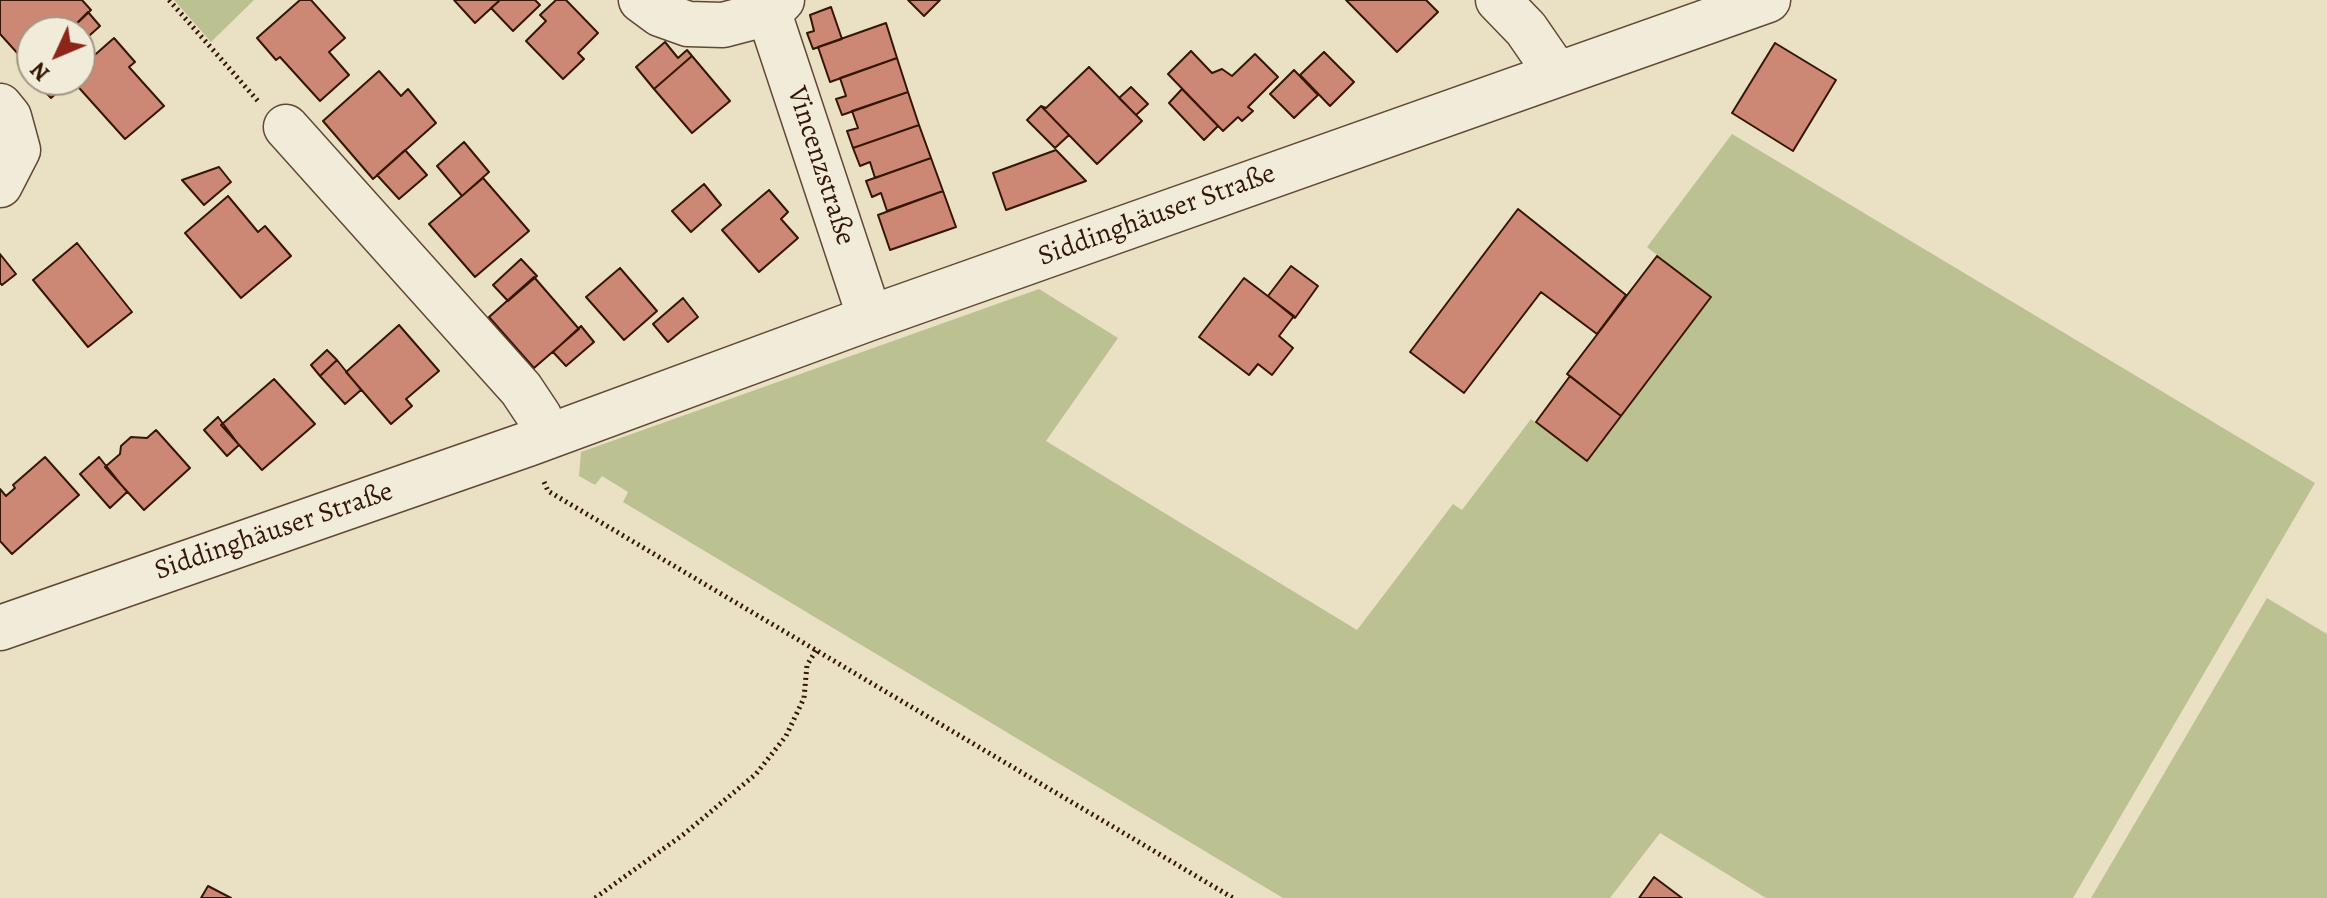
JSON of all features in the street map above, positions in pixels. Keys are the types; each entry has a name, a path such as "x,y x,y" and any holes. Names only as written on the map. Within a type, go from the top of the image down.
{"street":[{"name":"Vincenzstraße","path":"641,0 660,14 688,24 723,25 776,7 870,318"},
{"path":"1498,0 1526,29 1557,74"},
{"name":"Siddinghäuser Straße","path":"0,628 537,440 870,318 1768,0"},
{"path":"0,106 9,117 18,150 0,185"},
{"path":"286,127 521,389 539,416 537,440"}],"path":[{"path":"169,0 259,103 286,127"},
{"path":"537,440 548,491 1233,898"},
{"path":"595,898 684,834 756,774 786,736 804,698 807,665 817,649"}],"green space":[{"path":"174,0 254,0 211,42"},
{"path":"1732,134 2315,483 2073,898 1766,898 1660,833 1610,898 1283,898 623,502 628,492 602,476 595,485 579,476 581,452 1039,289 1118,338 1046,441 1357,630 1453,504 1462,510 1531,419 1587,461 1711,298 1647,247"},
{"path":"2267,598 2327,634 2327,898 2091,898"}],"building":[{"path":"0,0 82,0 91,10 85,16 16,16 16,52 0,34"},
{"path":"300,0 311,0 345,38 329,52 349,75 320,101 280,57 276,60 257,38"},
{"path":"454,0 500,0 475,23"},
{"path":"500,0 535,0 540,5 513,31 491,8"},
{"path":"556,0 566,0 598,33 578,53 584,59 563,79 526,41 546,21 540,15"},
{"path":"908,0 940,0 924,16"},
{"path":"1346,0 1426,0 1438,12 1397,52"},
{"path":"831,7 842,39 813,49 807,33 814,31 810,15"},
{"path":"886,23 897,58 830,82 818,47"},
{"path":"114,38 135,62 129,67 164,106 125,139 86,96 96,96 96,54"},
{"path":"665,42 678,58 687,50 692,56 654,89 636,67"},
{"path":"1775,43 1836,80 1793,151 1732,113"},
{"path":"1191,51 1212,73 1222,69 1232,76 1255,54 1278,77 1248,107 1253,111 1242,121 1238,117 1223,131 1168,74"},
{"path":"1324,52 1354,82 1330,106 1300,75"},
{"path":"692,56 730,101 692,133 654,89"},
{"path":"897,58 908,92 842,115 836,99 846,96 840,78"},
{"path":"1089,67 1142,121 1097,164 1041,106 1046,108"},
{"path":"1294,70 1318,95 1294,118 1270,94"},
{"path":"379,71 401,96 408,89 436,123 373,179 323,121"},
{"path":"1131,87 1148,104 1136,115 1119,98"},
{"path":"1182,89 1218,126 1204,140 1169,103"},
{"path":"908,92 919,125 853,148 847,131 858,128 852,111"},
{"path":"1041,106 1069,135 1055,148 1027,120"},
{"path":"919,125 931,158 875,178 870,162 860,166 853,148"},
{"path":"464,142 489,172 462,196 437,166"},
{"path":"405,150 427,175 399,199 377,175"},
{"path":"1056,150 1086,181 1006,210 993,173"},
{"path":"931,158 943,191 887,211 881,193 872,197 866,181"},
{"path":"219,167 231,182 204,205 182,180"},
{"path":"483,178 529,231 475,277 429,224"},
{"path":"704,184 721,205 691,232 672,211"},
{"path":"769,190 788,212 781,219 798,238 759,272 722,230"},
{"path":"943,191 956,227 890,250 878,215"},
{"path":"228,196 258,232 265,226 291,256 241,298 185,233"},
{"path":"1518,209 1626,295 1597,334 1541,292 1464,393 1410,352"},
{"path":"77,243 132,312 88,347 33,280"},
{"path":"0,254 16,274 2,285 0,283"},
{"path":"1657,256 1711,297 1621,416 1567,374"},
{"path":"521,259 537,276 508,301 493,285"},
{"path":"1291,266 1318,286 1295,318 1268,296"},
{"path":"620,268 657,311 624,340 586,297"},
{"path":"534,277 579,329 534,368 489,317"},
{"path":"1244,278 1294,316 1279,336 1293,348 1272,375 1258,364 1249,375 1199,337"},
{"path":"683,298 698,317 668,342 653,324"},
{"path":"399,325 439,371 406,399 412,406 391,424 346,372"},
{"path":"581,326 594,342 566,366 553,352"},
{"path":"327,350 337,360 320,376 311,365"},
{"path":"337,360 361,390 345,404 320,376"},
{"path":"1570,376 1621,416 1587,461 1536,422"},
{"path":"274,379 315,424 262,470 221,425"},
{"path":"218,417 239,445 227,456 204,430"},
{"path":"156,430 190,468 144,510 105,467 120,454 121,446 131,437 147,438"},
{"path":"45,457 79,495 12,554 0,541 0,489 6,496 15,488 13,485"},
{"path":"99,457 127,492 110,508 80,474"},
{"path":"1654,877 1682,898 1639,898"},
{"path":"208,886 231,898 201,898"}]}
